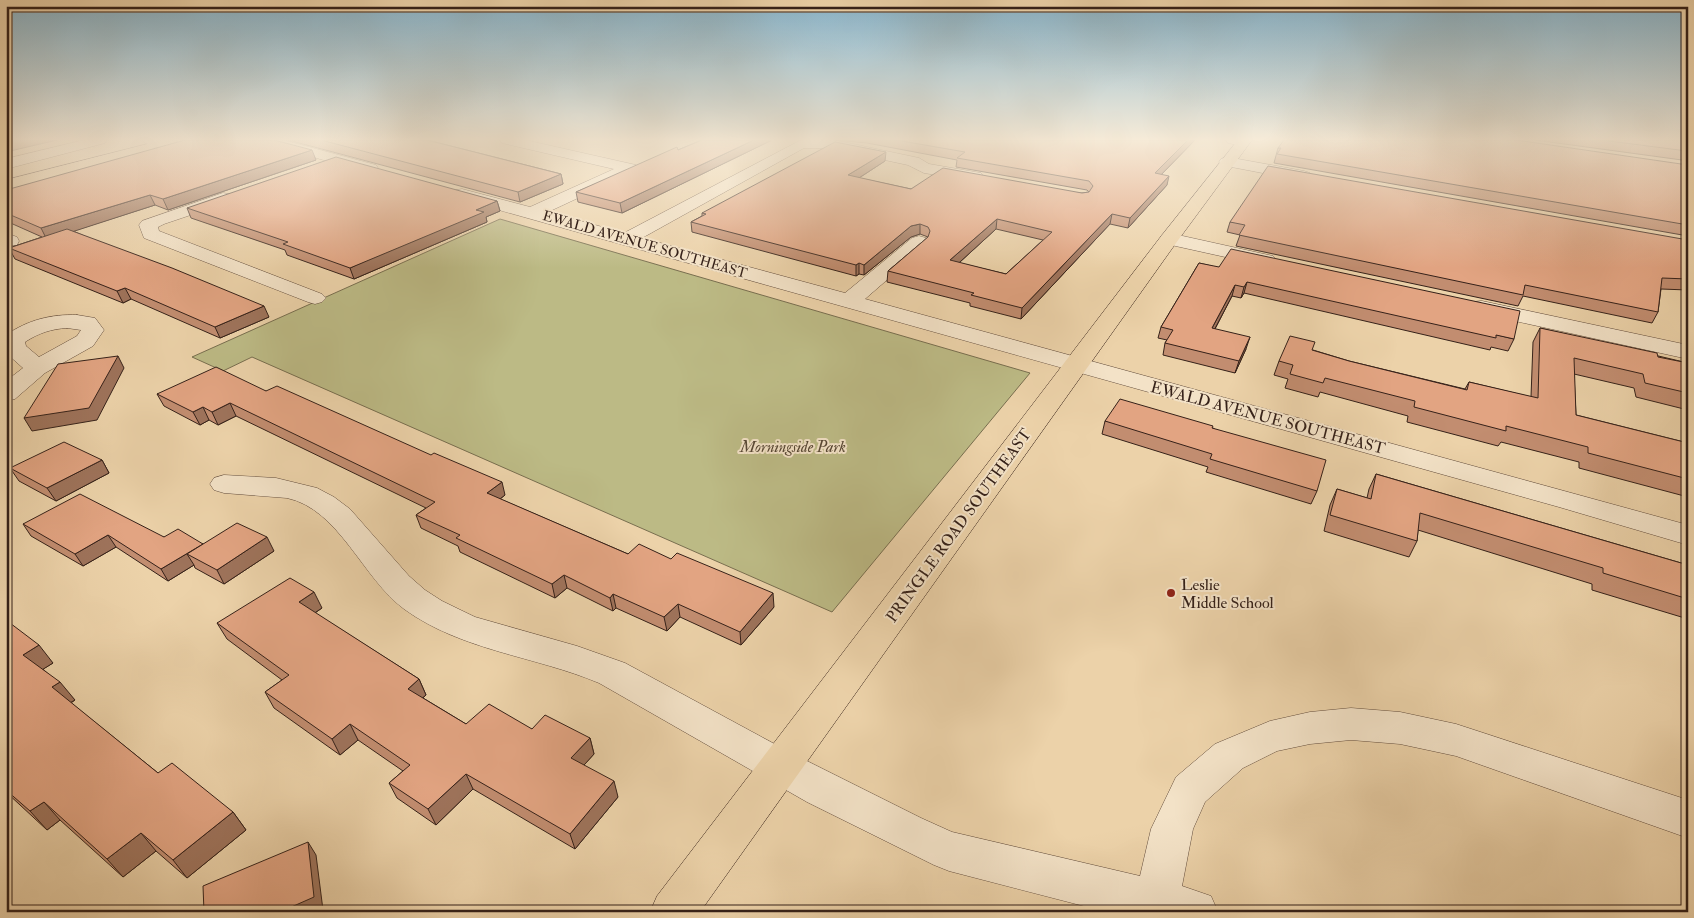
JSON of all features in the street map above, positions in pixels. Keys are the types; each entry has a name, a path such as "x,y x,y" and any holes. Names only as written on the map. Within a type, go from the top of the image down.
{"main road":[{"name":"PRINGLE ROAD SOUTHEAST","path":"674,912 1210,183"}],"street":[{"path":"532,213 598,183"},
{"path":"626,239 729,183"},
{"name":"EWALD AVENUE SOUTHEAST","path":"440,188 1688,535"},
{"path":"236,194 148,225 150,234 315,298"},
{"path":"1169,239 1284,264"},
{"path":"849,301 919,242"},
{"path":"1467,304 1688,352"},
{"path":"6,394 37,368"},
{"path":"224,484 287,489 308,495 333,512 396,583 428,608 466,627 597,666 913,836 949,851 1169,908 1172,829 1190,790 1229,756 1270,737 1310,728 1361,725 1400,728 1456,740 1688,818"}],"green space":[{"name":"Morningside Park","path":"500,219 1030,373 832,612 252,357 223,371 192,357"}],"building":[{"path":"32,183 212,183 163,199 150,195 41,228 6,213 6,190"},
{"path":"261,183 431,183 497,201 476,210 484,212 350,268 283,244 288,242 187,208"},
{"path":"483,183 540,183 518,192"},
{"path":"597,183 663,183 620,203 576,192"},
{"path":"758,183 883,183 911,189 920,183 1026,183 1082,193 1089,192 1093,186 1090,183 1163,183 1130,218 1112,214 1022,308 971,295 974,293 888,271 928,237 930,231 928,227 920,224 911,226 864,265 859,263 856,265 691,222 706,214 702,213","holes":["997,219 1052,232 1006,274 950,260"]},
{"path":"1257,183 1364,183 1688,240 1688,279 1662,278 1658,312 1525,285 1523,295 1239,235 1245,225 1230,222"},
{"path":"1444,183 1688,183 1688,225"},
{"path":"67,229 172,268 264,306 215,327 125,288 117,291 9,248"},
{"path":"1231,249 1520,311 1514,339 1496,335 1496,338 1247,282 1244,287 1235,285 1212,328 1250,337 1239,361 1165,343 1173,330 1161,327 1199,263 1219,267"},
{"path":"1540,328 1657,353 1658,357 1688,363 1688,393 1645,383 1643,374 1574,358 1576,415 1688,443 1688,479 1588,453 1588,447 1506,426 1506,431 1414,407 1415,401 1325,378 1323,383 1290,374 1293,365 1279,361 1290,336 1315,342 1312,350 1349,361 1467,390 1469,382 1538,398"},
{"path":"118,356 89,408 24,418 58,364"},
{"path":"216,367 266,391 277,386 431,455 434,453 502,482 487,493 628,554 639,544 671,559 677,553 773,593 740,632 678,604 664,617 613,594 610,598 564,575 552,584 456,538 460,535 416,515 435,502 230,403 212,412 203,407 193,412 157,394"},
{"path":"1120,399 1213,426 1212,428 1326,460 1317,491 1210,459 1212,454 1105,421"},
{"path":"64,442 102,460 47,488 10,468"},
{"path":"1376,474 1688,565 1688,599 1603,573 1603,568 1420,513 1417,541 1330,515 1337,489 1371,499"},
{"path":"80,494 164,537 178,529 203,544 161,569 108,535 75,554 23,524"},
{"path":"237,523 267,537 217,570 187,554"},
{"path":"290,578 314,592 299,602 419,679 408,689 466,724 489,704 532,729 545,715 590,738 571,758 614,781 570,834 466,774 428,809 389,783 410,765 350,724 332,739 265,692 289,675 217,623"},
{"path":"6,620 39,645 23,655 60,682 52,687 158,773 172,763 233,812 173,860 141,833 107,859 44,802 30,811 6,790"},
{"path":"308,842 314,897 280,912 204,912 203,886"}],"place":[{"name":"Leslie Middle School","path":"1171,593"}]}
